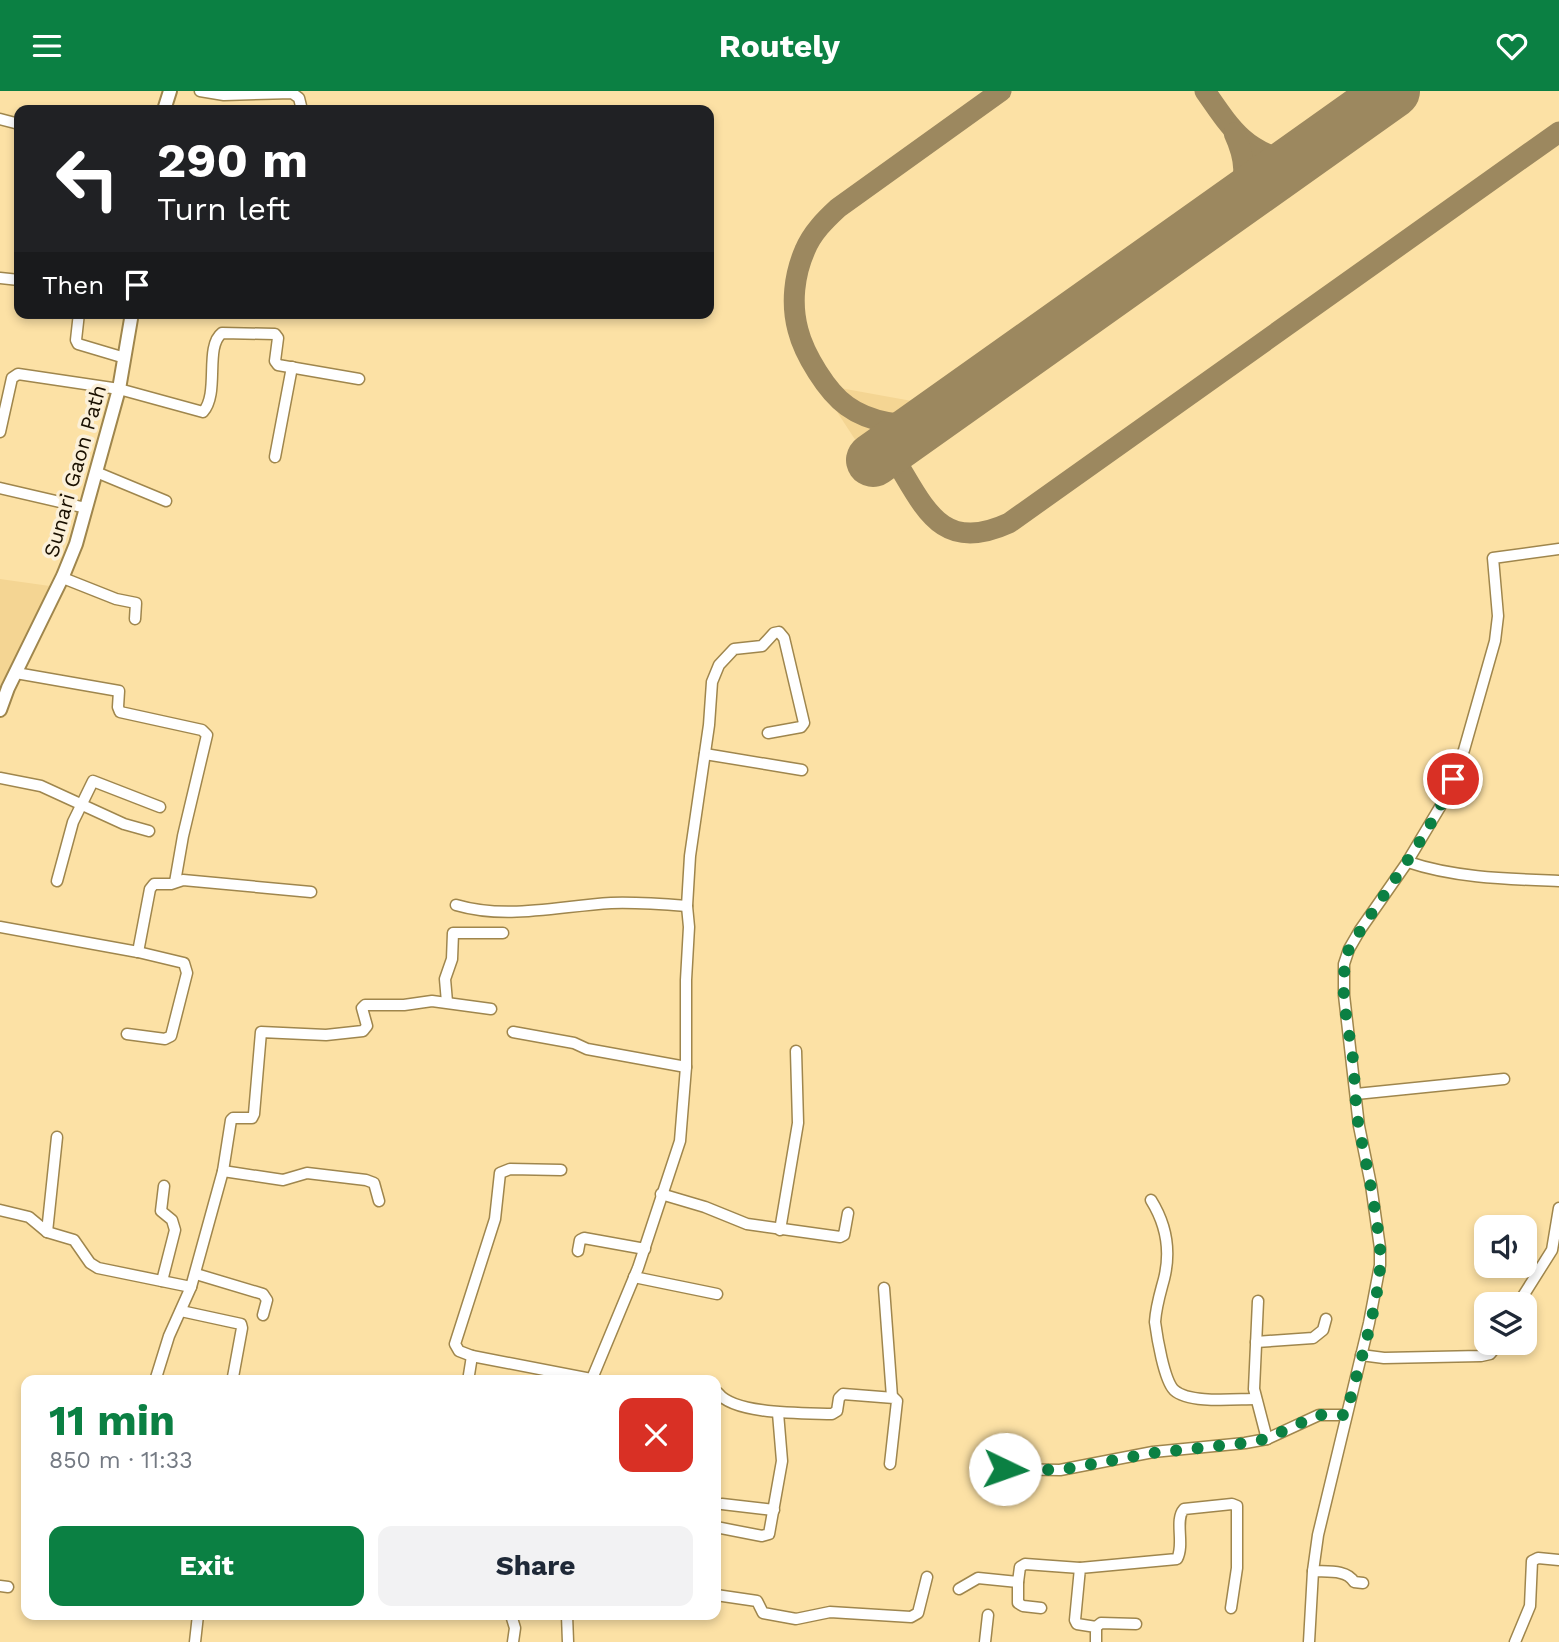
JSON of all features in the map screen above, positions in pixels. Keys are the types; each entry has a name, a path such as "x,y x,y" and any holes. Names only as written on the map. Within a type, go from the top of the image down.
{"street":[{"path":"200,91 225,95 292,93 299,98 301,105"},
{"path":"78,319 78,344 125,358"},
{"name":"Sunari Gaon Path","path":"0,710 76,544 119,389 131,319"},
{"path":"0,432 15,374 119,389 203,412 207,408 211,391 216,339 218,335 226,333 275,334 278,338 276,363 359,379"},
{"path":"275,457 292,367"},
{"path":"96,472 166,501"},
{"path":"0,488 86,508"},
{"path":"1309,1642 1312,1571 1328,1488 1376,1294 1380,1257 1371,1185 1359,1126 1344,995 1344,964 1360,930 1408,862 1443,802 1464,750 1494,641 1498,616 1493,558 1559,549"},
{"path":"63,577 116,599 136,603 135,619"},
{"path":"593,1375 645,1249 680,1141 686,1067 690,856 712,682 719,665 734,649 762,646 774,633 779,632 784,638 804,723 801,727 768,733"},
{"path":"16,673 116,690 120,693 120,712 202,730 207,735 175,882"},
{"path":"705,754 802,770"},
{"path":"0,778 41,786 124,824 149,831"},
{"path":"57,881 69,835 94,781 160,807"},
{"path":"1408,862 1441,870 1559,881"},
{"path":"138,952 151,886 154,884 171,884 183,880 311,892"},
{"path":"456,905 497,912 610,903 687,906"},
{"path":"0,927 182,961 187,973 171,1036 165,1039 127,1034"},
{"path":"447,1002 445,979 452,959 453,933 503,933"},
{"path":"157,1375 169,1336 196,1274 223,1171 231,1120 253,1117 262,1030 326,1035 363,1031 366,1026 363,1005 447,1002 491,1009"},
{"path":"513,1033 574,1042 587,1049 686,1067"},
{"path":"780,1230 798,1123 796,1051"},
{"path":"1356,1094 1504,1079"},
{"path":"47,1232 57,1137"},
{"path":"561,1170 510,1169 500,1173 495,1219 455,1347 458,1351 472,1356 566,1375"},
{"path":"223,1171 283,1180 307,1173 366,1180 374,1183 379,1201"},
{"path":"162,1281 175,1230 172,1220 160,1208 164,1186"},
{"path":"661,1194 705,1207 737,1221 780,1230 843,1236 848,1213"},
{"path":"1151,1200 1163,1224 1166,1240 1166,1266 1155,1322 1171,1387 1181,1395 1194,1398 1255,1399"},
{"path":"1526,1292 1552,1250 1559,1208"},
{"path":"0,1210 29,1217 47,1232 74,1240 94,1266 191,1287"},
{"path":"578,1251 580,1240 584,1238 645,1249"},
{"path":"196,1274 263,1294 267,1300 263,1315"},
{"path":"634,1277 717,1294"},
{"path":"884,1288 892,1397"},
{"path":"1258,1301 1255,1399 1266,1439"},
{"path":"181,1311 241,1324 233,1375"},
{"path":"1256,1342 1313,1338 1323,1330 1326,1319"},
{"path":"1361,1355 1384,1358 1486,1355"},
{"path":"469,1375 472,1356"},
{"path":"721,1396 727,1401 778,1413 832,1414 837,1411 839,1398 843,1394 892,1397 897,1401 890,1464"},
{"path":"721,1528 765,1536 771,1531 782,1451 778,1413"},
{"path":"1005,1469 1069,1469 1153,1453 1219,1447 1266,1439 1311,1417 1325,1414 1346,1415"},
{"path":"722,1504 774,1510"},
{"path":"1041,1608 1023,1606 1018,1602 1020,1567 1026,1564 1080,1568 1173,1561 1180,1553 1181,1510 1235,1504 1238,1509 1238,1542 1231,1608"},
{"path":"1515,1642 1530,1606 1532,1561 1538,1558 1559,1560"},
{"path":"1080,1568 1075,1620 1077,1624 1096,1627 1101,1623 1136,1624"},
{"path":"1312,1571 1345,1574 1351,1576 1356,1583 1363,1583"},
{"path":"721,1596 757,1601 762,1613 787,1618 796,1619 830,1612 911,1617 918,1613 927,1577"},
{"path":"958,1589 978,1577 1018,1582"},
{"path":"985,1642 988,1615"},
{"path":"195,1642 197,1620"},
{"path":"513,1620 515,1628 513,1642"},
{"path":"567,1620 568,1642"},
{"path":"1096,1627 1096,1642"}],"shaded area":[{"path":"840,388 923,403 860,447 826,395"},
{"path":"0,579 57,587 0,707"}],"taxiway":[{"path":"929,422 909,424 876,420 856,412 832,392 811,361 798,330 794,300 798,269 811,238 838,208 1001,91"},
{"path":"1205,91 1223,117 1250,145 1292,163"},
{"path":"889,450 923,505 948,528 965,533 985,531 1009,523 1559,132"},
{"path":"1234,133 1244,169 1242,186 1234,204"}],"runway":[{"path":"873,460 1393,91"}],"route":[{"path":"1005,1469 1060,1470 1153,1453 1245,1443 1285,1432 1318,1415 1346,1415 1376,1294 1380,1248 1359,1126 1344,995 1344,964 1360,930 1408,862 1443,802 1453,779"}]}
